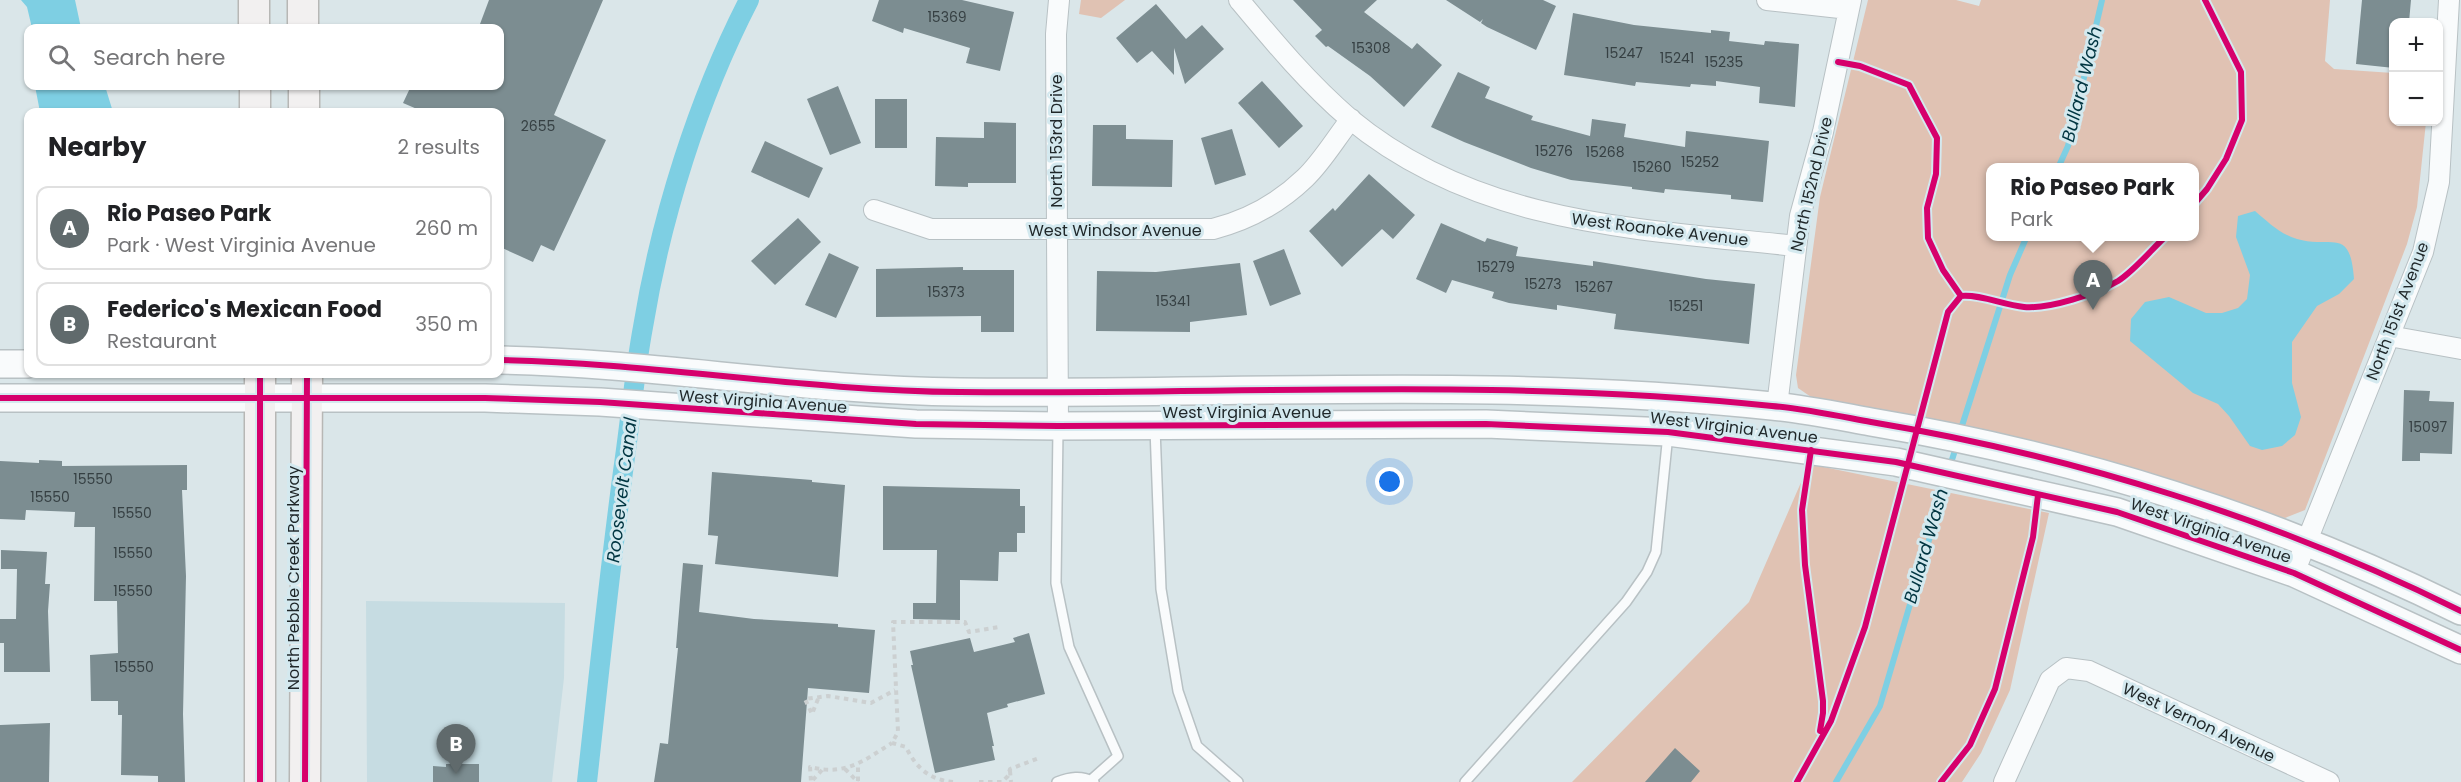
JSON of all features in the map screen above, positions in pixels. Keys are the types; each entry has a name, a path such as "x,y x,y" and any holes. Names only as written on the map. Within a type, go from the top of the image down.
{"main road":[{"path":"254,0 254,24"},
{"path":"303,0 303,24"},
{"path":"255,90 255,108"},
{"path":"304,90 304,108"},
{"name":"West Virginia Avenue","path":"504,360 604,364 823,386 888,390 1058,393 1490,388 1639,394 1777,406 2008,448 2184,499 2306,543 2410,586 2461,611"},
{"path":"0,364 24,364"},
{"name":"West Virginia Avenue","path":"0,398 260,386 307,386 485,398 600,402 877,423 1058,426 1486,424 1668,432 1896,462 2117,512 2294,573 2461,650"},
{"name":"North Pebble Creek Parkway","path":"260,386 260,782"},
{"name":"North Pebble Creek Parkway","path":"305,782 307,386"}],"street":[{"name":"North 153rd Drive","path":"1058,426 1056,34 1059,0"},
{"name":"West Roanoke Avenue","path":"1239,0 1297,70 1351,119 1389,147 1444,178 1508,204 1587,222 1796,246"},
{"path":"1767,0 1850,5"},
{"name":"North 151st Avenue","path":"2294,573 2423,252 2439,182 2452,94 2449,0"},
{"name":"North 152nd Drive","path":"1777,406 1800,216 1823,132 1850,5"},
{"name":"West Windsor Avenue","path":"874,210 931,228 1212,230 1242,222 1263,210 1306,178 1351,119"},
{"path":"2389,336 2461,349"},
{"name":"West Vernon Avenue","path":"2004,782 2050,680 2066,668 2089,671 2329,782"}],"lane":[{"path":"1057,782 1068,777 1080,777 1093,781 1118,756 1070,647 1056,583 1058,426"},
{"path":"1155,426 1161,590 1178,691 1197,746 1238,782"},
{"path":"1466,782 1618,611 1647,572 1656,552 1668,432"}],"path":[{"path":"811,782 810,767 822,770 845,769 858,764 892,742 898,732 893,621 965,621 969,632 999,627"},
{"path":"818,699 828,696 859,703 871,703 895,689"},
{"path":"882,698 896,701"},
{"path":"892,742 906,747 911,758 926,774 942,781 953,782"},
{"path":"1010,769 1039,758"},
{"path":"858,764 858,782"},
{"path":"845,769 858,782"},
{"path":"979,782 1002,782 1008,776 1010,769"},
{"path":"1010,769 1011,782"},
{"path":"811,782 822,770"}],"shaded area":[{"path":"1081,0 1125,0 1101,18 1079,14"},
{"path":"1868,0 1956,0 1979,6 1981,0 2330,0 2325,61 2334,69 2389,73 2389,126 2426,126 2417,207 2407,244 2305,510 2285,518 2271,515 2210,493 2100,460 1814,399 1798,388 1796,375 1820,197"},
{"path":"1809,464 2049,513 2010,690 1981,753 1962,782 1572,782 1749,602"},
{"path":"366,601 565,603 564,678 552,782 367,782"}],"water":[{"path":"21,0 75,0 80,24 31,24 27,7"},
{"path":"36,90 106,90 112,108 39,108"},
{"path":"2255,211 2274,227 2291,237 2338,243 2344,246 2352,262 2354,279 2339,294 2317,306 2292,342 2292,383 2301,417 2295,435 2282,446 2262,450 2250,446 2218,404 2193,393 2130,341 2131,319 2145,302 2169,297 2206,313 2222,313 2238,308 2247,299 2250,275 2236,237 2238,216"}],"building":[{"path":"489,0 603,0 554,115 606,140 554,251 541,245 533,262 504,249 504,108 415,108 403,103 409,90 504,90 504,24 480,24"},
{"path":"879,0 962,0 1014,12 1000,71 966,63 970,48 904,28 903,33 872,21"},
{"path":"1293,0 1377,0 1364,12 1412,49 1417,43 1442,65 1404,107 1370,76 1328,46 1326,47 1315,36 1322,30"},
{"path":"1446,0 1543,0 1556,6 1536,50 1487,27 1481,23 1483,19 1480,22"},
{"path":"2362,0 2411,0 2409,18 2389,18 2389,67 2356,64"},
{"path":"1156,4 1186,39 1202,25 1224,49 1185,84 1174,48 1174,75 1152,51 1137,63 1116,38"},
{"path":"1573,13 1634,25 1711,33 1711,30 1730,32 1729,41 1764,45 1765,41 1799,44 1795,107 1759,103 1760,87 1716,81 1716,86 1691,84 1690,87 1636,82 1635,86 1564,75"},
{"path":"1458,72 1490,87 1485,98 1533,116 1531,120 1590,136 1592,119 1626,124 1624,137 1685,147 1686,131 1769,141 1763,202 1731,199 1731,195 1665,189 1664,193 1571,180 1531,168 1464,142 1431,127"},
{"path":"1262,81 1303,126 1279,148 1238,103"},
{"path":"838,86 861,143 830,155 807,99"},
{"path":"875,99 907,99 907,148 875,148"},
{"path":"984,122 1016,123 1016,183 968,183 968,187 935,186 936,137 984,138"},
{"path":"1093,125 1126,125 1126,139 1173,140 1172,187 1092,186"},
{"path":"1232,129 1246,175 1215,185 1201,138"},
{"path":"765,141 823,168 809,198 751,172"},
{"path":"1369,174 1415,215 1393,239 1382,229 1342,267 1309,231 1333,208 1335,211"},
{"path":"798,218 821,242 775,285 751,261"},
{"path":"1441,223 1485,242 1487,238 1518,247 1516,256 1593,266 1593,261 1706,279 1755,284 1749,344 1614,329 1616,314 1557,305 1557,310 1509,303 1492,298 1494,292 1452,280 1446,293 1416,279"},
{"path":"1284,249 1301,294 1270,306 1253,261"},
{"path":"829,253 859,267 836,318 805,305"},
{"path":"1240,263 1247,315 1190,322 1190,332 1096,331 1097,271 1156,272"},
{"path":"963,267 963,270 1014,270 1014,332 981,332 981,316 876,317 876,269"},
{"path":"2404,390 2430,391 2429,401 2454,402 2452,454 2420,453 2420,461 2402,461"},
{"path":"39,460 62,461 62,466 187,465 187,490 182,490 186,576 183,714 185,782 158,782 158,776 121,775 122,715 118,715 118,701 91,701 90,655 118,653 117,601 94,601 95,527 74,527 75,512 26,510 25,520 0,519 0,461 39,463"},
{"path":"712,472 845,485 838,577 715,564 718,536 708,535"},
{"path":"883,486 1020,489 1020,506 1025,506 1025,533 1017,533 1017,552 999,552 998,581 960,580 960,620 913,619 913,603 936,603 937,550 883,550"},
{"path":"1,550 47,552 45,584 50,584 48,611 50,672 4,672 4,643 0,643 0,619 16,619 17,569 1,569"},
{"path":"683,563 703,565 699,612 754,619 838,624 838,627 875,630 869,693 808,688 801,782 654,782 660,743 668,744 678,648 676,648"},
{"path":"1029,633 1045,694 1007,704 1008,707 987,713 995,760 935,773 911,665 913,665 910,651 970,638 974,652 1015,642 1013,638"},
{"path":"50,723 49,782 0,782 0,725"},
{"path":"1675,748 1700,771 1691,782 1645,782"},
{"path":"446,764 479,764 479,782 433,782 433,766 446,767"}],"waterway":[{"name":"Roosevelt Canal","path":"587,782 620,498 638,359 651,285 671,201 698,118 713,77 749,0"},
{"name":"Bullard Wash","path":"2060,163 2068,146 2102,0"},
{"name":"Bullard Wash","path":"1960,432 2010,275 2025,241"},
{"name":"Bullard Wash","path":"1950,466 1957,444"},
{"name":"Bullard Wash","path":"1836,782 1880,706 1947,479"}],"cycle path":[{"path":"2199,198 2226,159 2242,120 2241,72 2205,0"},
{"path":"1838,62 1860,66 1909,85 1937,138 1936,174 1927,208 1928,238 1943,270 1961,296"},
{"path":"1797,782 1831,721 1865,627 1948,312 1961,296 2016,306 2035,307 2047,306 2085,295 2109,286 2124,277 2161,241"},
{"path":"504,360 615,366 902,390 960,392 1468,390 1671,397 1784,407 1947,436 2098,472 2247,520 2319,547 2461,611"},
{"path":"260,378 260,782"},
{"path":"305,782 307,378"},
{"path":"0,398 485,398 600,402 916,424 1058,426 1486,424 1668,432 1896,462 2117,512 2294,573 2461,650"},
{"path":"1811,450 1802,510 1805,565 1823,701 1820,731"},
{"path":"1941,782 1970,745 1995,689 2033,537 2038,495"}],"place":[{"name":"Rio Paseo Park","path":"2093,310"},
{"name":"Federico's Mexican Food","path":"456,774"}]}
